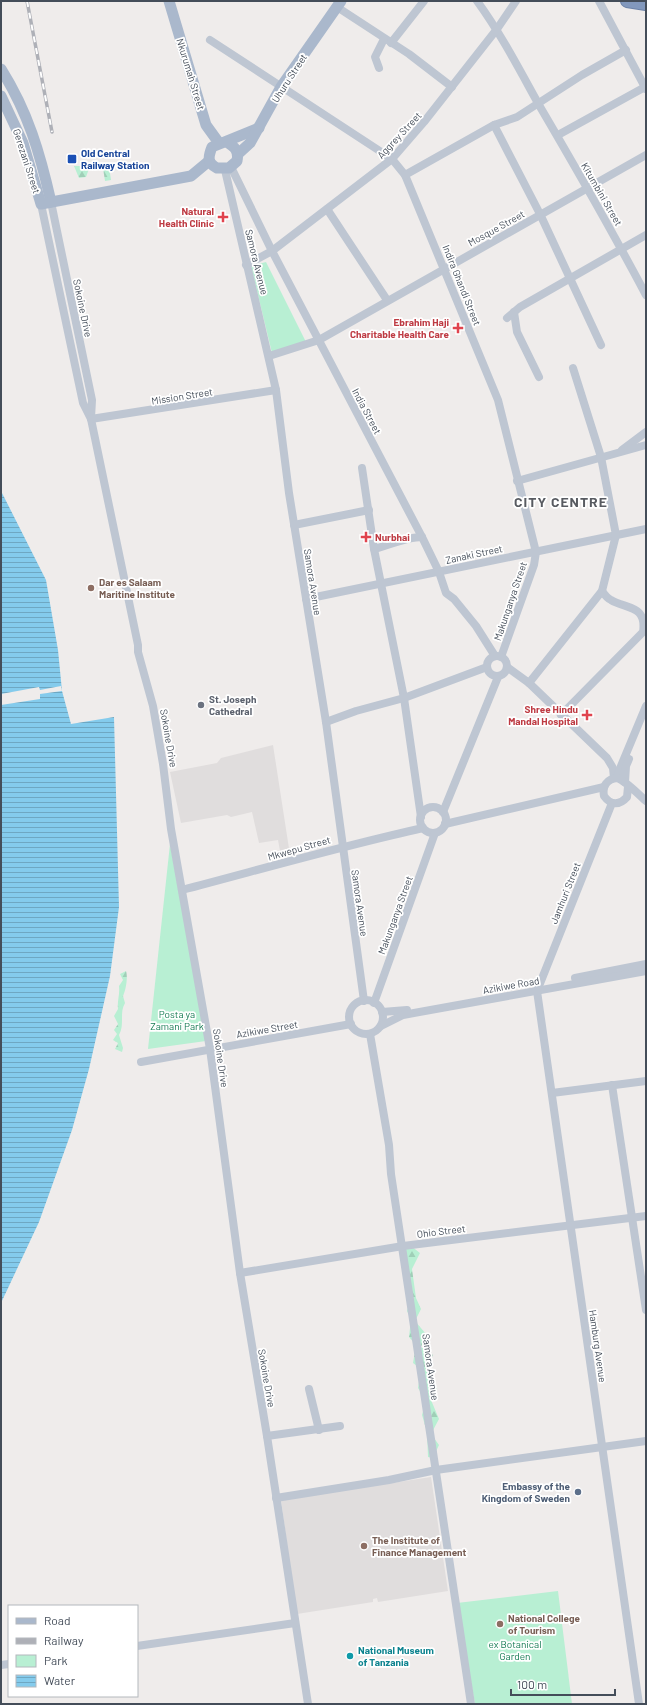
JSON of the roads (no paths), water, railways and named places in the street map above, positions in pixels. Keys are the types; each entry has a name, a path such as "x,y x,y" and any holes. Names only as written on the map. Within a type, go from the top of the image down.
{"highway":[{"path":"628,1 646,4"}],"main road":[{"name":"Nkurumah Street","path":"169,1 206,125 219,144"},
{"name":"Uhuru Street","path":"238,154 250,144 260,128 280,87 339,4"},
{"name":"Gerezani Street","path":"1,69 18,98 30,125 41,156 46,203"},
{"name":"Gerezani Street","path":"1,96 23,142 46,203"},
{"path":"46,203 191,176 209,161 208,158 219,144 260,128"},
{"path":"209,161 217,168 228,168 237,161 238,154 235,147 219,144"}],"street":[{"path":"391,43 424,1"},
{"name":"Kitumbini Street","path":"477,1 497,29 538,103 558,135 586,188 621,247 646,295"},
{"name":"Aggrey Street","path":"246,265 272,251 392,159 452,87 497,29 516,1"},
{"path":"558,135 645,88 599,1"},
{"path":"339,4 452,87"},
{"path":"379,68 375,57 384,38"},
{"name":"Indira Ghandi Street","path":"210,40 392,159 406,176 445,268 499,404 517,481 536,552"},
{"path":"406,176 494,125 517,117 626,50"},
{"path":"494,125 540,214 601,345"},
{"name":"Mosque Street","path":"269,356 319,340 387,300 646,155"},
{"name":"India Street","path":"228,168 422,537 439,572 446,593 454,599 498,656"},
{"name":"Samora Avenue","path":"228,168 246,265 276,390 294,525 326,722 364,1001"},
{"name":"Sokoine Drive","path":"46,203 92,400 91,419 138,645 138,652 153,706 168,795 171,829 210,1049 240,1273 267,1436 308,1704"},
{"path":"327,209 387,300"},
{"path":"507,318 514,312 621,247 646,235"},
{"path":"514,312 517,332 539,377"},
{"path":"529,683 602,591 616,535 601,457 573,368"},
{"name":"Mission Street","path":"91,419 276,390"},
{"path":"619,453 646,432"},
{"path":"517,481 646,445"},
{"path":"362,468 374,549 382,582 404,698 421,817 423,828 428,832 435,833 441,830 445,824 443,812 437,808 429,808 421,817"},
{"path":"294,525 369,510"},
{"name":"Zanaki Street","path":"306,599 382,582 439,572 646,529"},
{"path":"374,549 401,542 411,537 422,537"},
{"name":"Makunganya Street","path":"498,656 534,565 536,552"},
{"path":"561,715 643,632 644,628 642,613 638,609 611,600 602,591"},
{"path":"326,722 356,711 404,698 486,667 490,659 498,656 505,660 507,667 529,683 607,758 613,768 616,778"},
{"path":"486,667 492,676 498,677 504,674 507,667"},
{"path":"443,812 498,677"},
{"path":"616,778 646,706"},
{"path":"627,797 626,766 646,717"},
{"path":"616,778 627,784 644,800 627,797 618,804 612,803 604,796 604,787 608,780 616,778"},
{"path":"445,824 604,787"},
{"name":"Jamhuri Street","path":"537,988 612,803"},
{"name":"Mkwepu Street","path":"182,890 298,860 342,846 423,828"},
{"name":"Makunganya Street","path":"374,1003 435,833"},
{"name":"Azikiwe Road","path":"380,1026 403,1015 646,964"},
{"name":"Azikiwe Road","path":"382,1012 399,1012 646,971"},
{"name":"Hamburg Avenue","path":"537,988 639,1704"},
{"path":"364,1001 374,1003 382,1012 380,1026 370,1034 360,1033 351,1024 351,1010 359,1002 364,1001"},
{"name":"Azikiwe Street","path":"140,1062 351,1024"},
{"name":"Samora Avenue","path":"370,1034 389,1145 391,1174 472,1704"},
{"path":"552,1093 646,1080"},
{"path":"612,1085 646,1310"},
{"name":"Ohio Street","path":"240,1273 403,1246 646,1216"},
{"path":"309,1389 319,1430"},
{"path":"267,1436 340,1426"},
{"path":"276,1498 389,1480 436,1470 646,1441"},
{"path":"138,1646 295,1623"}],"water":[{"path":"1,491 46,580 58,650 62,691 71,724 114,717 119,907 110,976 89,1069 72,1130 39,1222 1,1303"}],"railway":[{"path":"27,1 52,132"}],"place":[{"name":"Old Central Railway Station","path":"72,159"},
{"name":"Natural Health Clinic","path":"223,217"},
{"name":"Ebrahim Haji Charitable Health Care","path":"458,328"},
{"name":"Nurbhai","path":"366,537"},
{"name":"Dar es Salaam Maritine Institute","path":"91,588"},
{"name":"St. Joseph Cathedral","path":"201,705"},
{"name":"Shree Hindu Mandal Hospital","path":"587,715"},
{"name":"Embassy of the Kingdom of Sweden","path":"578,1492"},
{"name":"The Institute of Finance Management","path":"364,1546"},
{"name":"National College of Tourism","path":"500,1624"},
{"name":"National Museum of Tanzania","path":"350,1656"}],"district":[{"name":"CITY CENTRE","path":"561,502"}],"park label":[{"name":"Posta ya Zamani Park","path":"177,1020"},
{"name":"ex Botanical Garden","path":"515,1650"}]}
